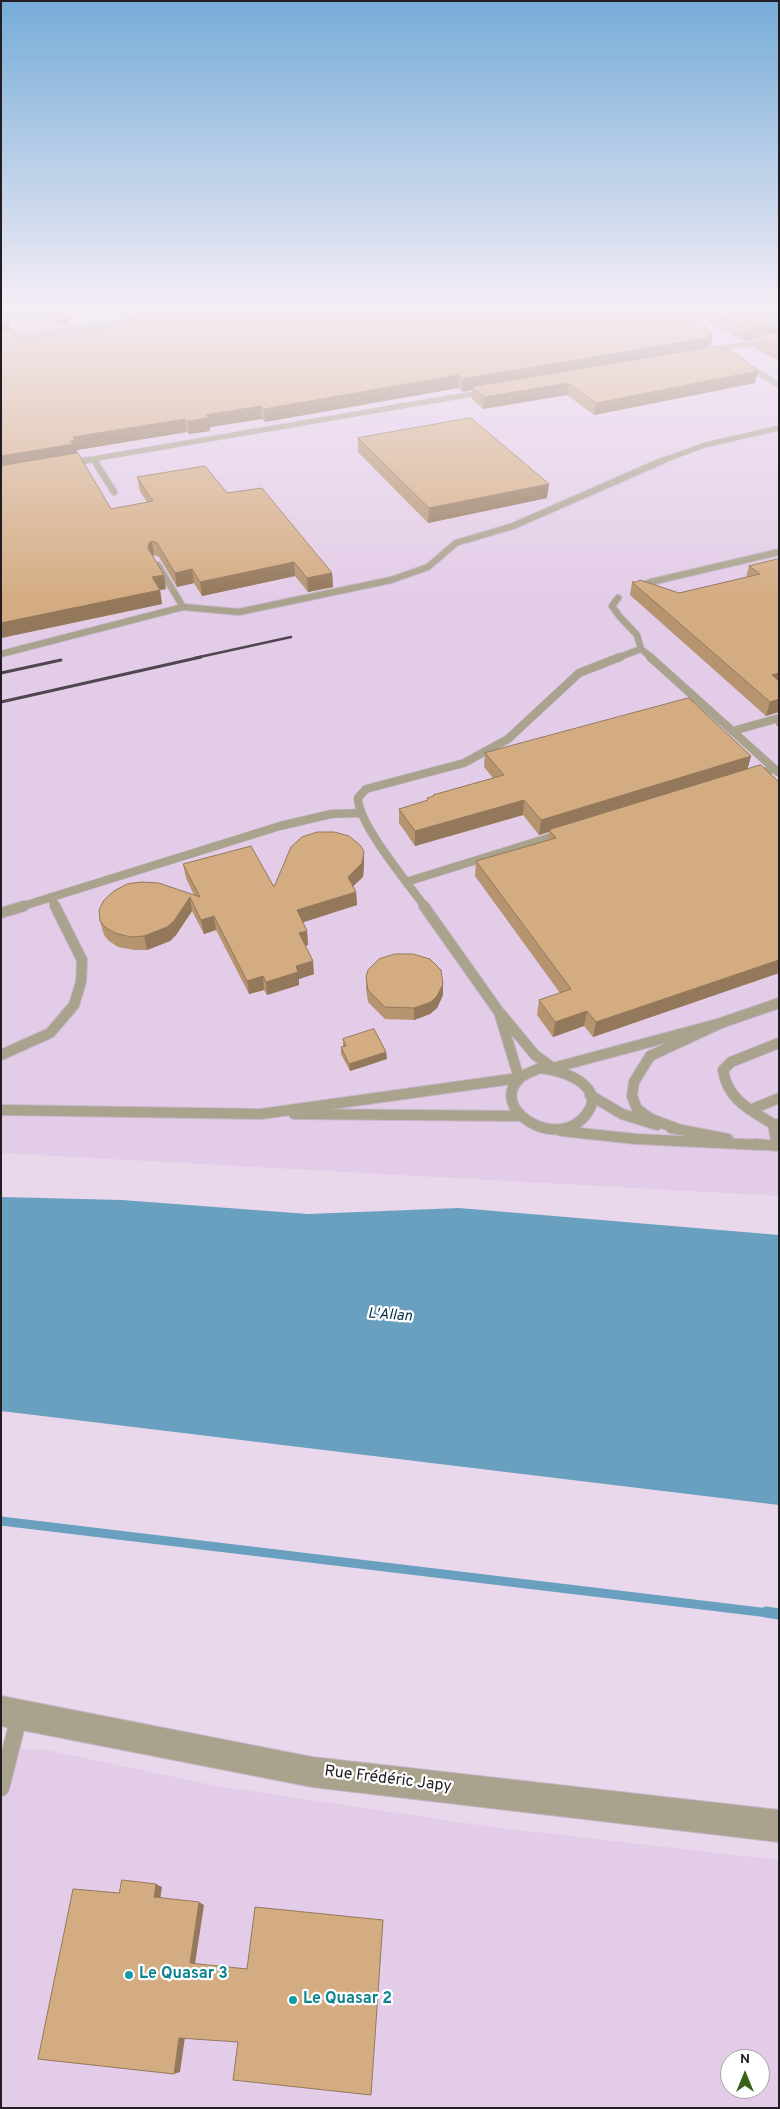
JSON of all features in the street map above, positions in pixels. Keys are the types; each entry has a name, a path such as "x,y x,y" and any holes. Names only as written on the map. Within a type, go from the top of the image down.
{"street":[{"name":"Rue Frédéric Japy","path":"10,1714 312,1772 779,1826"}],"lane":[{"path":"66,464 420,402"},
{"path":"1,654 183,607 239,612 391,580 428,567 456,543 513,526 673,456 705,445 779,428"},
{"path":"94,459 114,492"},
{"path":"632,591 637,586 651,582 779,552"},
{"path":"155,560 183,607"},
{"path":"618,598 612,606 615,613 640,637 642,649 776,771"},
{"path":"552,1068 534,1055 499,1012 368,827 358,806 358,798 366,789 464,763 508,739 579,673 642,649"},
{"path":"733,732 779,718"},
{"path":"746,777 776,771"},
{"path":"1,913 280,826 331,814 361,813"},
{"path":"406,882 570,831"},
{"path":"1,1055 50,1033 74,1005 79,990 82,960 51,897"},
{"path":"678,1129 651,1119 637,1109 632,1096 634,1082 650,1056 721,1023 779,1003"},
{"path":"499,1012 519,1078"},
{"path":"552,1068 721,1023"},
{"path":"556,1130 568,1128 579,1123 587,1115 590,1095 585,1085 565,1071 540,1068 528,1072 512,1086 513,1107 519,1116 530,1124 542,1129 593,1136 778,1146 776,1124 736,1100 724,1080 723,1070 731,1062 779,1043"},
{"path":"261,1114 519,1078"},
{"path":"590,1095 618,1114 637,1121 762,1145"},
{"path":"750,1110 779,1098"},
{"path":"1,1110 519,1116"},
{"path":"1,1788 10,1714"}],"shaded area":[{"path":"1,402 779,402 779,1196 1,1153"},
{"path":"1,1748 47,1750 217,1786 492,1827 779,1860 779,2108 1,2108"}],"water":[{"name":"L'Allan","path":"1,1197 122,1200 308,1214 459,1208 779,1235 779,1505 1,1411"}],"building":[{"path":"1,402 302,402 264,409 261,406 206,415 209,418 187,421 185,419 73,437 75,440 71,441 73,444 1,456"},
{"path":"471,418 549,484 429,508 358,438"},
{"path":"78,453 111,509 153,501 137,477 205,466 227,493 262,488 332,573 307,578 294,562 200,582 192,569 175,573 157,543 152,541 149,543 148,548 164,575 152,577 160,590 1,623 1,466"},
{"path":"779,559 779,673 772,675 779,681 779,699 770,702 632,582 640,580 679,593 760,574 749,566"},
{"path":"689,698 751,756 541,820 524,800 415,831 399,809 428,800 427,798 433,795 504,775 485,753"},
{"path":"761,765 779,782 779,960 596,1022 587,1011 555,1022 539,1000 571,989 476,861 556,838 549,830"},
{"path":"318,832 334,832 349,836 361,846 364,852 362,863 348,877 356,892 297,910 307,931 299,933 313,961 296,966 298,972 266,982 263,976 247,981 214,916 201,920 190,897 174,921 167,927 144,936 131,937 115,933 105,927 100,921 99,910 104,900 114,891 127,884 141,882 159,883 200,897 183,864 251,846 274,887 291,847 302,837"},
{"path":"395,954 413,954 430,959 441,970 443,984 437,996 431,1002 414,1008 385,1007 368,990 366,977 368,970 379,959"},
{"path":"374,1029 386,1052 349,1064 341,1047 346,1046 343,1039"},
{"path":"122,1880 156,1884 154,1897 199,1902 190,1963 247,1969 255,1907 383,1920 371,2095 233,2080 238,2042 179,2038 174,2074 38,2059 73,1889 119,1893"}],"waterway":[{"path":"1,1521 777,1614"},
{"path":"766,1612 779,1614"}],"railway":[{"path":"195,658 291,637"},
{"path":"1,702 201,657"},
{"path":"1,673 61,660"}],"place":[{"name":"Le Quasar 3","path":"129,1975"},
{"name":"Le Quasar 2","path":"293,2000"}]}
